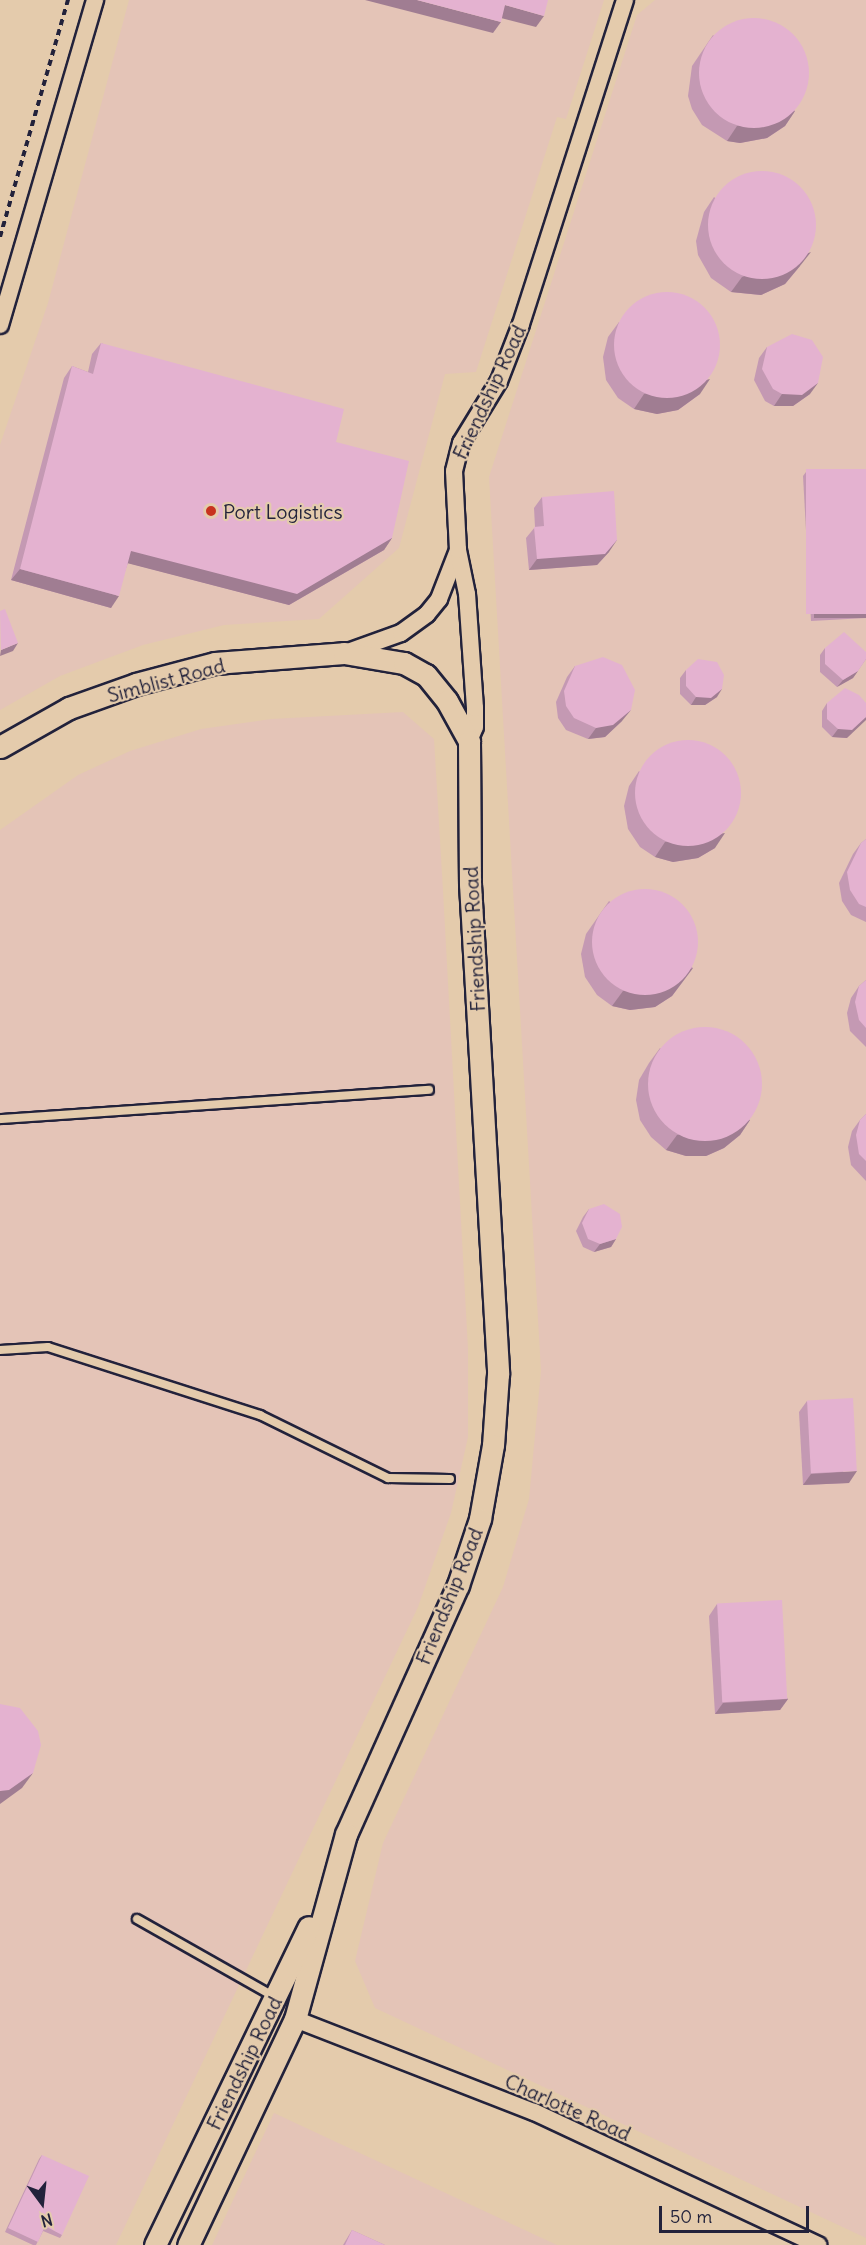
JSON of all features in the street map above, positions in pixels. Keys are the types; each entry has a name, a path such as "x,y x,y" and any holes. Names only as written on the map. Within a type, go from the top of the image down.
{"street":[{"path":"0,325 95,0"},
{"name":"Friendship Road","path":"188,2245 295,2019 332,1880 366,1785 458,1585 480,1519 493,1445 496,1309 470,884 469,741 475,727 475,708 467,594 458,550 454,471 461,443 498,381 521,324 625,0"},
{"name":"Simblist Road","path":"344,653 401,633 427,614 439,599 458,550"},
{"name":"Simblist Road","path":"0,747 69,708 136,684 215,663 344,653 404,663 426,675 447,700 469,741"},
{"name":"Friendship Road","path":"155,2245 332,1880"},
{"name":"Charlotte Road","path":"295,2019 534,2112 818,2245"}],"lane":[{"path":"0,1119 429,1090"},
{"path":"0,1350 48,1347 260,1415 388,1478 450,1479"},
{"path":"137,1919 276,1998"}],"path":[{"path":"0,237 68,0"}],"shaded area":[{"path":"129,0 604,0 566,119 557,117 476,372 445,374 399,548 319,619 224,625 143,645 60,676 0,710 0,445 48,303"},
{"path":"655,0 866,0 866,2238 375,2008 355,1961 383,1843 503,1587 529,1499 541,1371 489,477 637,15"},
{"path":"403,712 434,739 468,1349 468,1437 451,1513 418,1607 116,2245 0,2245 0,830 78,775 130,751 201,729 271,719"},
{"path":"274,2113 557,2245 212,2245"}],"building":[{"path":"417,0 548,0 544,16 505,5 501,22"},
{"path":"754,18 775,22 793,34 805,52 809,73 805,94 793,112 775,124 754,128 733,124 715,112 703,94 699,73 703,52 715,34 733,22"},
{"path":"762,171 783,175 800,187 812,204 816,225 812,246 800,263 783,275 762,279 741,275 724,263 712,246 708,225 712,204 724,187 741,175"},
{"path":"667,292 687,296 705,307 716,325 720,345 716,365 705,383 687,394 667,398 647,394 629,383 618,365 614,345 618,325 629,307 647,296"},
{"path":"792,334 812,340 823,357 818,383 802,395 782,394 773,389 762,369 767,347"},
{"name":"Port Logistics","path":"101,343 344,409 336,442 409,461 392,538 297,594 131,551 119,596 20,569 72,366 93,374"},
{"path":"806,469 866,469 866,614 806,614"},
{"path":"614,491 617,540 605,554 537,559 534,527 544,526 542,497"},
{"path":"5,609 18,643 1,650 0,611"},
{"path":"844,632 866,652 866,659 858,671 843,680 825,664 825,648"},
{"path":"603,657 622,665 635,690 631,710 613,725 596,728 574,718 566,706 564,691 575,666"},
{"path":"698,659 717,662 724,675 722,689 711,698 696,697 686,686 686,670"},
{"path":"845,688 859,695 866,703 866,717 852,730 838,729 827,719 827,703"},
{"path":"688,740 708,744 726,755 737,773 741,793 737,813 726,831 708,842 688,846 668,842 650,831 639,813 635,793 639,773 650,755 668,744"},
{"path":"866,839 866,907 859,904 850,890 847,872 861,843"},
{"path":"645,889 665,893 683,904 694,922 698,942 694,962 683,980 665,991 645,995 625,991 607,980 596,962 592,942 596,922 607,904 625,893"},
{"path":"866,980 866,1028 859,1020 855,1002 859,986"},
{"path":"705,1027 727,1031 746,1043 758,1062 762,1084 758,1106 746,1125 727,1137 705,1141 683,1137 664,1125 652,1106 648,1084 652,1062 664,1043 683,1031"},
{"path":"866,1114 866,1161 859,1154 856,1135 860,1120"},
{"path":"604,1204 620,1214 622,1227 616,1239 600,1244 588,1239 582,1223 589,1209"},
{"path":"853,1398 857,1471 811,1473 807,1400"},
{"path":"782,1600 787,1699 722,1702 717,1603"},
{"path":"0,1704 20,1708 38,1731 41,1745 33,1773 9,1790 0,1791"},
{"path":"42,2155 89,2176 62,2235 45,2226 38,2242 8,2228"},
{"path":"352,2230 385,2245 345,2245"}],"place":[{"name":"Port Logistics","path":"211,511"}]}
